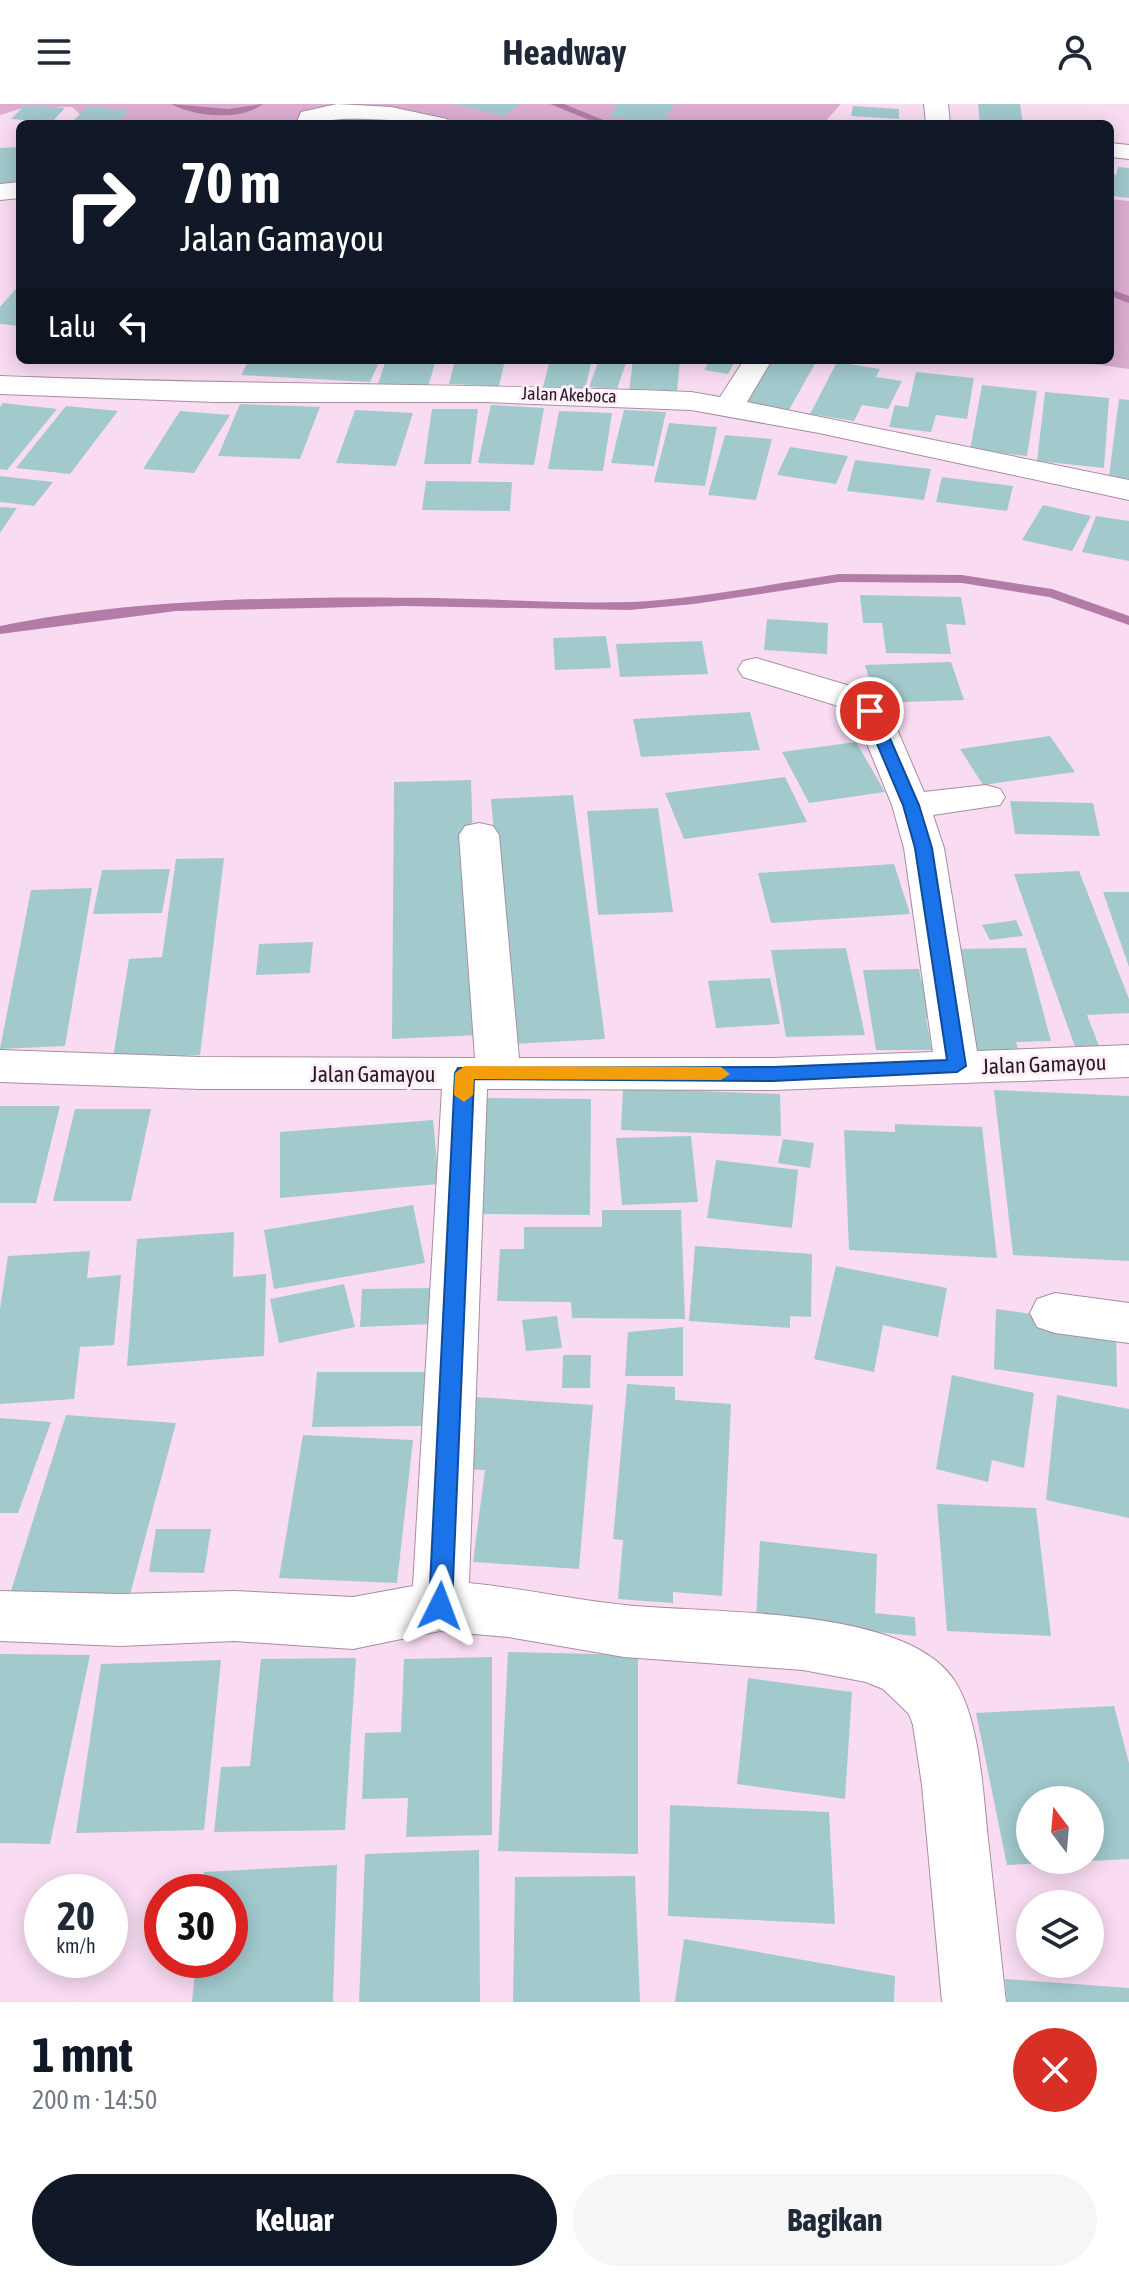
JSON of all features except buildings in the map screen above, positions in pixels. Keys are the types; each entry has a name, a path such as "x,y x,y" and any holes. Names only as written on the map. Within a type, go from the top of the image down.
{"street":[{"path":"309,120 321,109 339,108 385,112 421,120"},
{"path":"215,393 225,364"},
{"path":"730,406 756,364"},
{"name":"Jalan Akeboca","path":"0,385 215,393 364,391 524,382 730,406 1129,490"},
{"path":"756,669 861,701 876,722 911,805 928,874 957,1066"},
{"path":"911,805 986,797"},
{"path":"440,1606 481,1072 479,835"},
{"name":"Jalan Gamayou","path":"0,1066 200,1073 773,1074 1129,1061"},
{"path":"1055,1313 1129,1323"},
{"path":"0,1616 120,1620 234,1616 353,1623 440,1606 508,1612 624,1631 803,1644 868,1656 903,1670 933,1698 942,1725 952,1785 974,2002"}],"shaded area":[{"path":"0,104 841,104 827,120 87,120 72,107 26,107 0,115"},
{"path":"1114,199 1129,201 1129,369 1093,364 1114,364"}],"waterway":[{"path":"176,104 228,112 258,104"},
{"path":"555,104 597,120"},
{"path":"1114,294 1129,300"},
{"path":"0,630 176,607 404,602 629,606 694,600 839,578 962,579 1052,593 1129,621"}],"slow traffic":[{"path":"464,1095 465,1073 721,1074"}],"route":[{"path":"440,1606 465,1073 773,1074 957,1066 924,848 911,805 870,711"}]}
